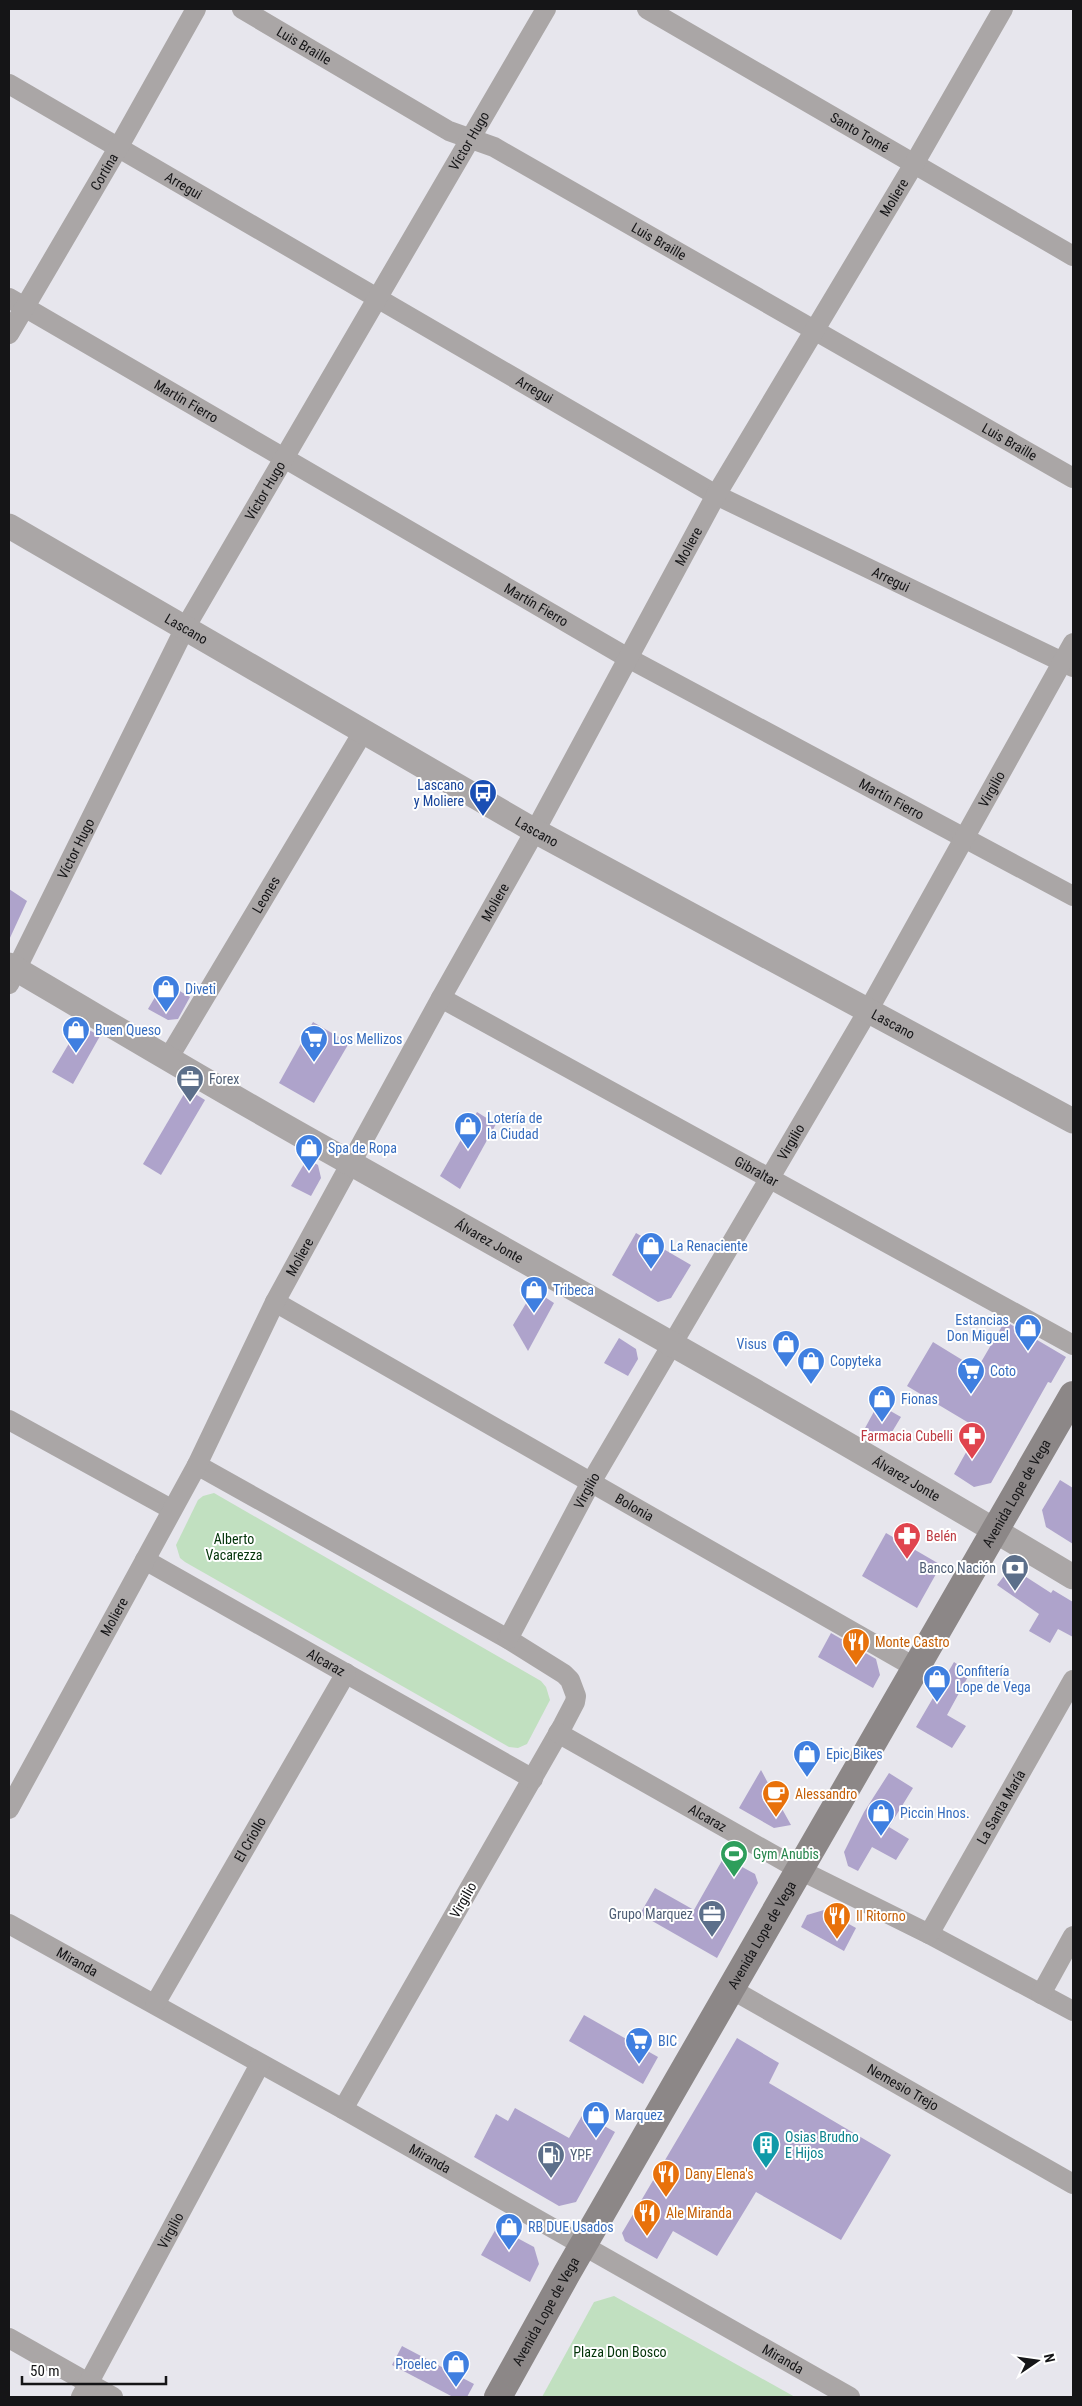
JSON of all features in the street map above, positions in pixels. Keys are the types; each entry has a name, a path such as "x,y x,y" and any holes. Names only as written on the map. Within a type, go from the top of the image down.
{"main road":[{"name":"Avenida Lope de Vega","path":"498,2397 1073,1395"}],"street":[{"name":"Cortina","path":"9,334 16,302 118,148 196,9"},
{"name":"Luis Braille","path":"242,9 449,131 494,147 1073,478"},
{"name":"Víctor Hugo","path":"11,973 185,628 546,9"},
{"name":"Santo Tomé","path":"647,9 1073,256"},
{"name":"Moliere","path":"9,1809 171,1509 197,1465 275,1302 441,998 535,831 716,495 914,164 1003,9"},
{"name":"Arregui","path":"9,84 716,495 1068,665"},
{"name":"Martín Fierro","path":"16,302 628,658 1073,896"},
{"name":"Lascano","path":"9,526 535,831 869,1009 1073,1121"},
{"name":"Virgilio","path":"343,2108 575,1702 575,1689 564,1674 508,1639 590,1484 869,1009 965,838 1068,665 1073,643"},
{"name":"Leones","path":"169,1057 363,732"},
{"name":"Álvarez Jonte","path":"11,973 169,1057 351,1163 673,1344 996,1530 1073,1577"},
{"name":"Gibraltar","path":"441,998 1073,1344"},
{"name":"Bolonia","path":"275,1302 590,1484 916,1668"},
{"path":"9,1420 171,1509"},
{"path":"197,1465 508,1639"},
{"name":"Alcaraz","path":"145,1560 532,1779"},
{"name":"El Criollo","path":"155,2004 346,1673"},
{"name":"La Santa María","path":"928,1934 1073,1680"},
{"name":"Alcaraz","path":"558,1733 800,1870 928,1934 1073,2012"},
{"name":"Miranda","path":"9,1924 260,2064 343,2108 850,2397"},
{"path":"1041,1994 1073,1936"},
{"name":"Nemesio Trejo","path":"731,1989 1073,2184"},
{"name":"Virgilio","path":"86,2390 260,2064"},
{"path":"9,2338 86,2390 113,2397"}],"green space":[{"name":"Alberto Vacarezza","path":"214,1493 541,1681 546,1687 550,1700 527,1744 518,1748 509,1747 180,1558 176,1545 198,1500 203,1496"},
{"name":"Plaza Don Bosco","path":"614,2296 795,2397 542,2397 594,2302"}],"building":[{"path":"9,889 27,901 9,940"},
{"path":"164,982 190,997 178,1019 168,1020 148,1009"},
{"name":"Los Mellizos","path":"313,1022 349,1043 314,1103 279,1083"},
{"name":"Buen Queso","path":"80,1025 100,1036 73,1084 52,1072"},
{"path":"187,1089 205,1100 161,1175 143,1164"},
{"name":"Lotería de la Ciudad","path":"477,1112 496,1124 460,1189 440,1176"},
{"name":"Spa de Ropa","path":"307,1159 318,1165 321,1178 311,1196 291,1186"},
{"name":"La Renaciente","path":"636,1233 691,1265 671,1298 658,1302 612,1275"},
{"name":"Tribeca","path":"534,1290 554,1303 528,1351 513,1325"},
{"path":"1005,1321 1066,1357 1051,1383 1048,1382 991,1483 974,1487 954,1474 979,1429 907,1386 933,1342 977,1369"},
{"path":"619,1338 636,1349 638,1359 628,1376 604,1363"},
{"name":"Fionas","path":"878,1404 901,1417 886,1442 864,1430"},
{"path":"1060,1480 1073,1488 1073,1544 1046,1527 1042,1510"},
{"path":"886,1533 941,1565 917,1608 862,1576"},
{"path":"1020,1573 1051,1593 1053,1590 1073,1602 1073,1637 1058,1629 1050,1643 1029,1631 1039,1614 997,1585 1004,1576"},
{"name":"Monte Castro","path":"831,1633 876,1659 880,1675 873,1688 818,1657"},
{"path":"954,1662 970,1673 947,1715 966,1726 952,1748 916,1727"},
{"path":"761,1770 791,1825 774,1828 739,1808"},
{"path":"889,1773 913,1788 889,1827 909,1839 896,1860 872,1847 858,1871 848,1866 844,1852 864,1812"},
{"path":"724,1857 755,1874 758,1883 717,1958 640,1914 655,1888 694,1910"},
{"name":"Il Ritorno","path":"824,1910 856,1928 844,1951 801,1927 807,1915"},
{"path":"584,2015 658,2057 643,2084 569,2041"},
{"path":"737,2038 779,2063 769,2083 891,2155 841,2240 756,2192 717,2256 673,2231 657,2259 625,2241 622,2233"},
{"name":"YPF","path":"515,2108 569,2138 583,2114 615,2132 576,2202 559,2206 474,2157 496,2114 508,2121"},
{"name":"RB DUE Usados","path":"497,2227 534,2247 539,2264 530,2282 481,2255"},
{"path":"402,2346 474,2384 467,2397 453,2397 392,2365"}],"place":[{"name":"Lascano y Moliere","path":"483,817"},
{"name":"Diveti","path":"166,1013"},
{"name":"Buen Queso","path":"76,1054"},
{"name":"Los Mellizos","path":"314,1063"},
{"name":"Forex","path":"190,1103"},
{"name":"Lotería de la Ciudad","path":"468,1150"},
{"name":"Spa de Ropa","path":"309,1172"},
{"name":"La Renaciente","path":"651,1270"},
{"name":"Tribeca","path":"534,1314"},
{"name":"Estancias Don Miguel","path":"1028,1352"},
{"name":"Visus","path":"786,1368"},
{"name":"Copyteka","path":"811,1385"},
{"name":"Coto","path":"971,1395"},
{"name":"Fionas","path":"882,1423"},
{"name":"Farmacia Cubelli","path":"972,1460"},
{"name":"Belén","path":"907,1560"},
{"name":"Banco Nación","path":"1015,1592"},
{"name":"Monte Castro","path":"856,1666"},
{"name":"Confitería Lope de Vega","path":"937,1703"},
{"name":"Epic Bikes","path":"807,1778"},
{"name":"Alessandro","path":"776,1818"},
{"name":"Piccin Hnos.","path":"881,1837"},
{"name":"Gym Anubis","path":"734,1878"},
{"name":"Grupo Marquez","path":"712,1938"},
{"name":"Il Ritorno","path":"837,1940"},
{"name":"BIC","path":"639,2065"},
{"name":"Marquez","path":"596,2139"},
{"name":"Osias Brudno E Hijos","path":"766,2169"},
{"name":"YPF","path":"551,2179"},
{"name":"Dany Elena's","path":"666,2198"},
{"name":"Ale Miranda","path":"647,2237"},
{"name":"RB DUE Usados","path":"509,2251"},
{"name":"Proelec","path":"456,2388"}]}
